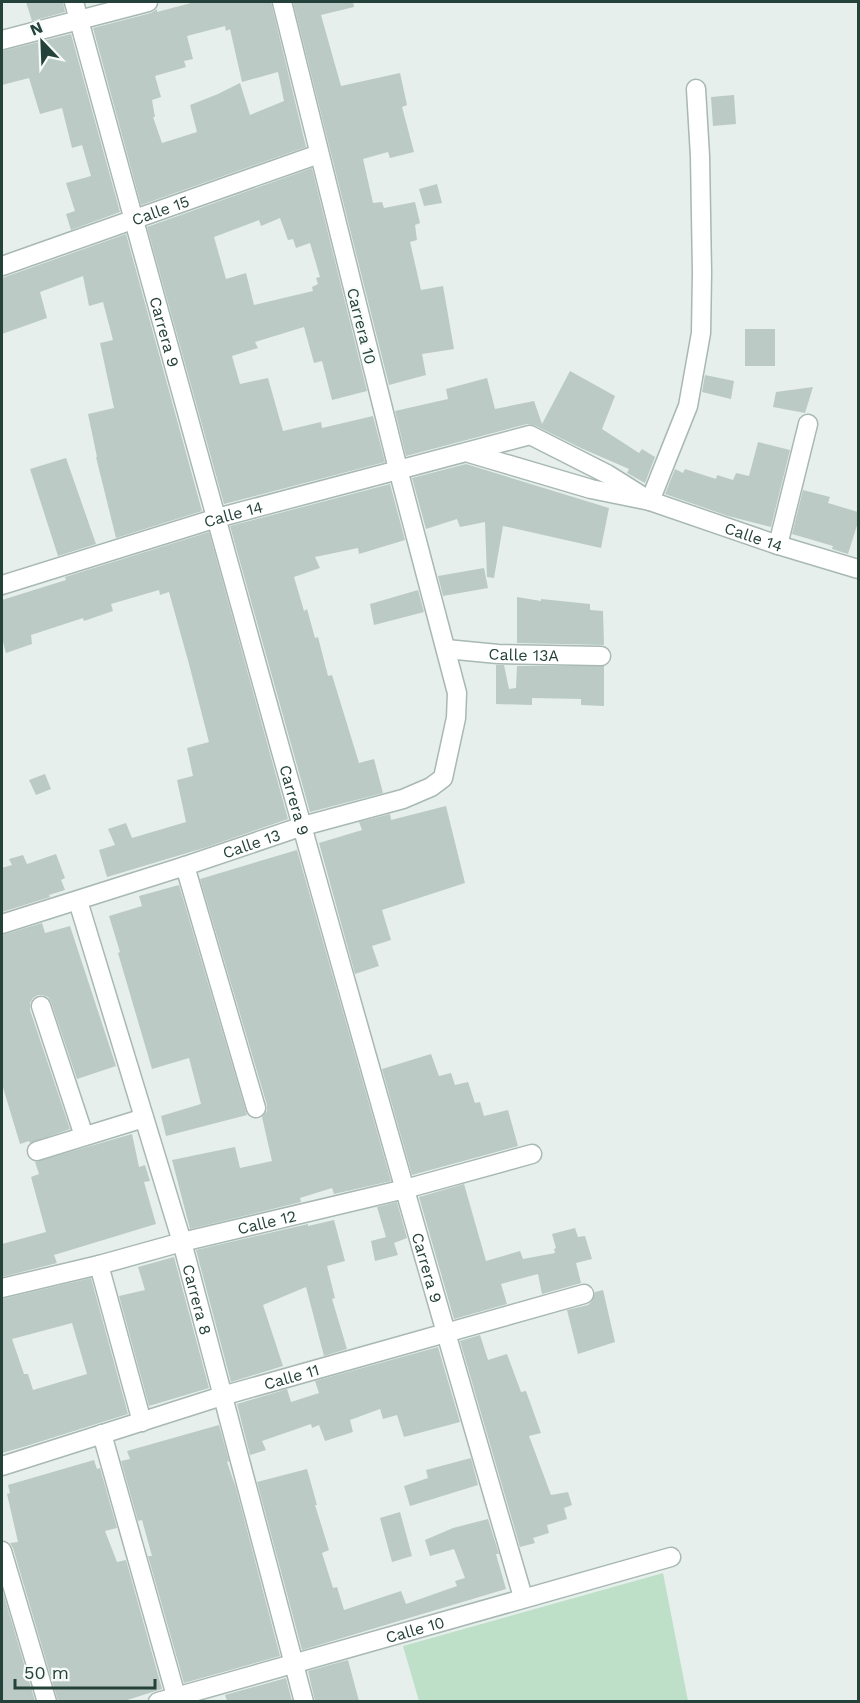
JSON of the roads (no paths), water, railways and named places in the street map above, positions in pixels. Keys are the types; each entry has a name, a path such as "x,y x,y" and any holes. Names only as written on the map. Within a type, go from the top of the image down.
{"street":[{"name":"Carrera 9","path":"74,2 445,1332 523,1597"},
{"path":"2,40 148,2"},
{"name":"Carrera 10","path":"282,2 398,470 446,649"},
{"path":"650,501 688,406 701,333 702,261 696,89"},
{"name":"Calle 15","path":"2,266 319,154"},
{"path":"778,545 808,424"},
{"name":"Calle 14","path":"2,585 217,518 530,435 607,474 650,501"},
{"name":"Calle 14","path":"467,453 591,489 650,501 778,545 858,569"},
{"name":"Calle 13A","path":"446,649 498,654 602,656"},
{"name":"Calle 13","path":"2,924 303,826 403,799 431,787 443,778 456,718 457,693 446,649"},
{"path":"185,866 256,1108"},
{"name":"Carrera 8","path":"78,901 182,1242 304,1701"},
{"path":"41,1006 84,1136"},
{"path":"37,1150 144,1118"},
{"name":"Calle 12","path":"2,1288 405,1189 532,1154"},
{"path":"99,1265 142,1422"},
{"name":"Calle 11","path":"2,1466 222,1396 584,1294"},
{"path":"102,1434 176,1696"},
{"path":"2,1551 47,1701"},
{"name":"Calle 10","path":"158,1701 671,1557"}]}
